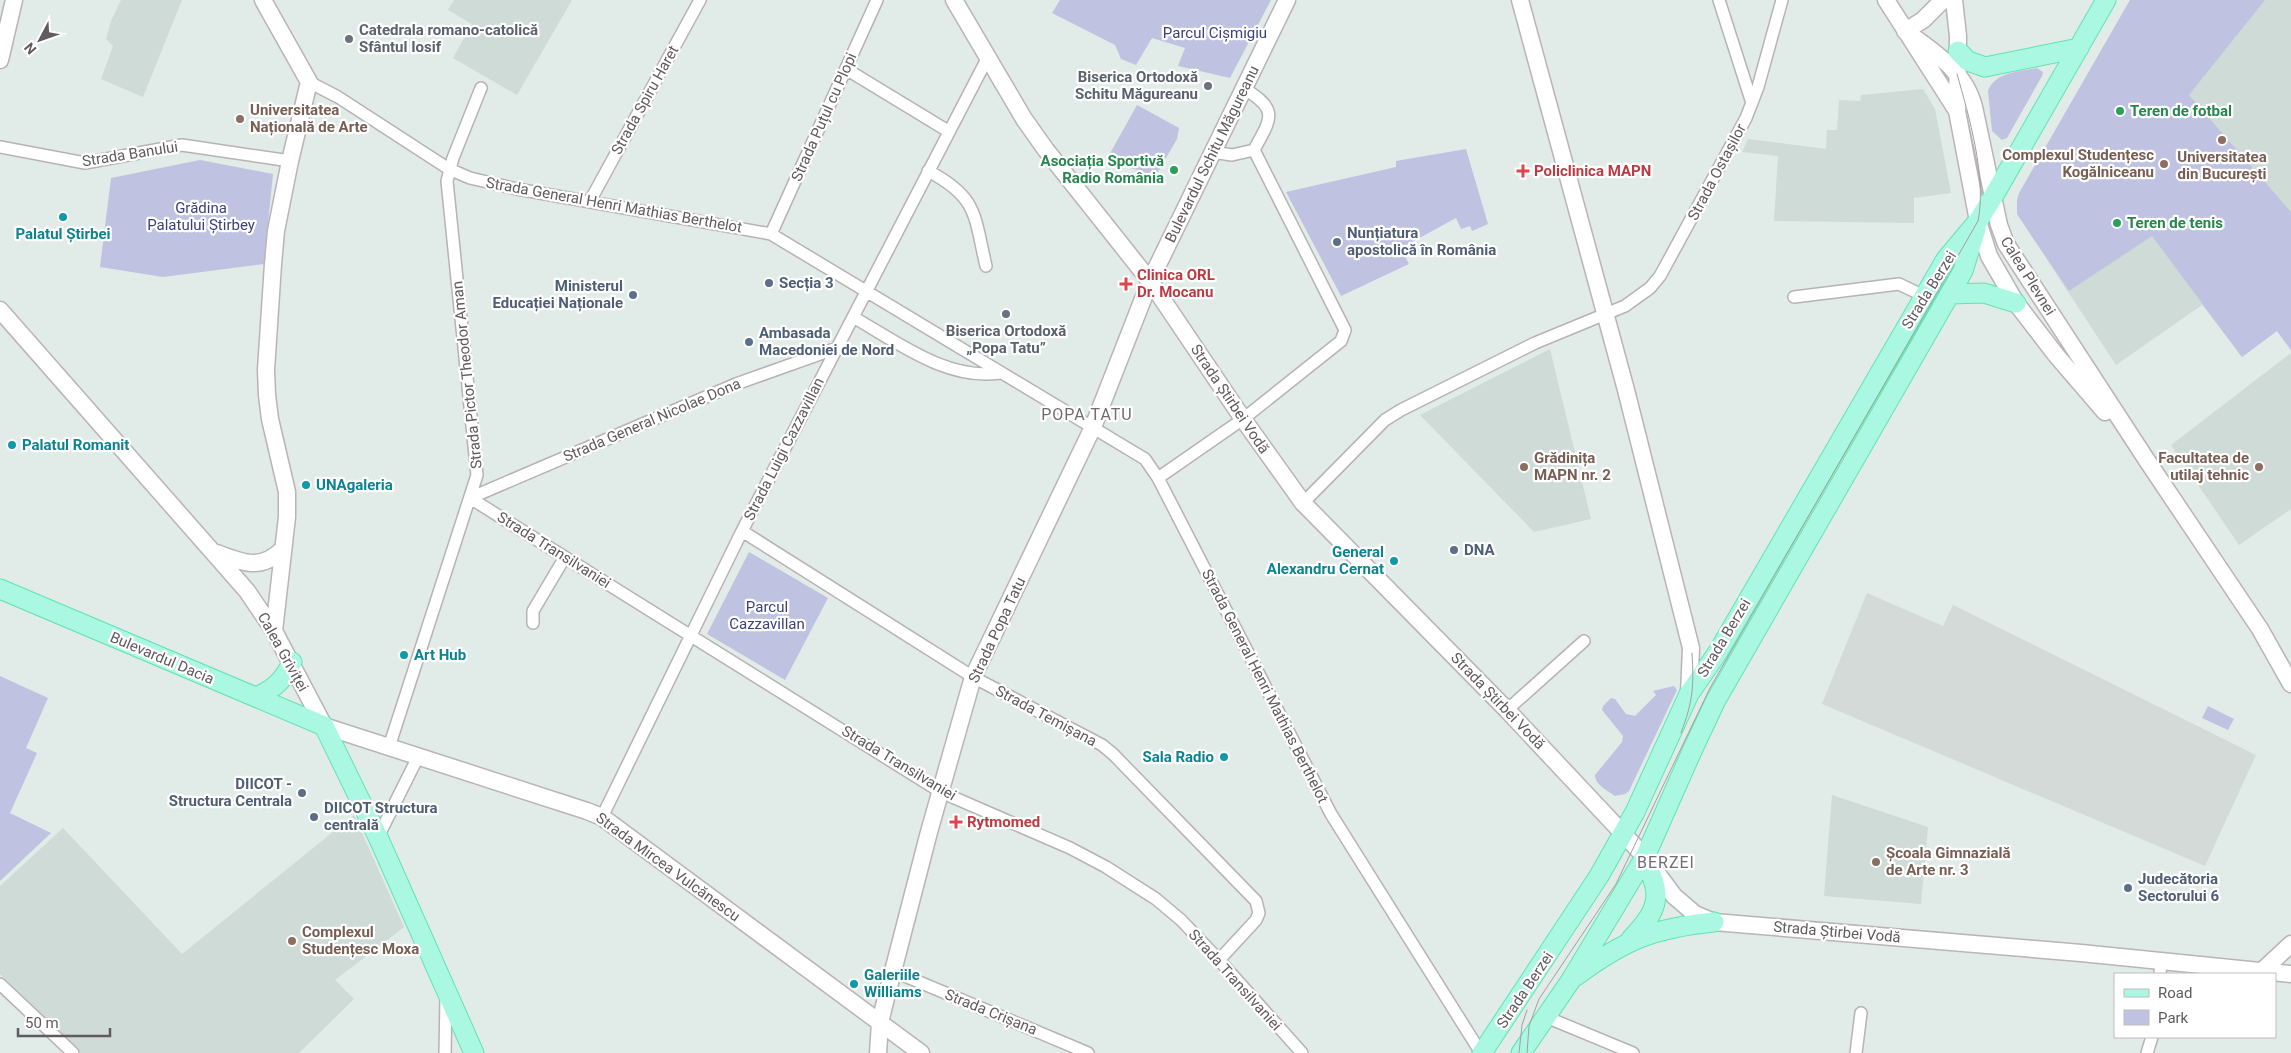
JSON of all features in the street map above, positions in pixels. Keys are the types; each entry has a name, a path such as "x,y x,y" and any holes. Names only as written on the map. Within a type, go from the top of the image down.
{"main road":[{"path":"262,0 309,82 276,231 266,370 270,419 287,492 287,517 274,631"},
{"name":"Strada Știrbei Vodă","path":"954,0 1024,119 1046,150 1150,281 1243,419 1304,503 1507,710 1645,857 1660,880 1679,901 1696,914 1714,922 1814,929 2160,968 2262,971 2291,974"},
{"name":"Bulevardul Schitu Măgureanu","path":"1150,281 1243,88 1288,0"},
{"path":"1520,0 1606,314 1692,653 1689,694"},
{"name":"Calea Plevnei","path":"1886,0 1957,111"},
{"path":"1943,0 1923,20 1905,31 1929,48 1957,74"},
{"name":"Calea Plevnei","path":"1954,0 1958,51 1957,111 1978,221 1988,256 2016,303 2056,355 2146,458"},
{"path":"1978,221 2106,0"},
{"path":"0,60 11,1"},
{"path":"1958,51 1968,61 1985,67 2079,48"},
{"name":"Calea Plevnei","path":"1957,74 1972,97 2001,234 2006,244 2260,629 2291,684"},
{"name":"Strada Berzei","path":"1523,1051 1571,980 1645,857 1706,718 1963,271 1978,221"},
{"name":"Strada Berzei","path":"1482,1053 1551,951 1623,834 1689,694 1708,667 1946,259 1978,221"},
{"name":"Strada Popa Tatu","path":"878,1053 880,1023 973,677 1093,427 1150,281"},
{"path":"1950,294 1984,293 2016,303"},
{"name":"Calea Griviței","path":"0,310 214,551 246,591 274,631 292,662 378,837 474,1053"},
{"path":"0,330 24,337"},
{"path":"214,551 242,562 258,563 274,558 283,549"},
{"name":"Bulevardul Dacia","path":"0,589 324,726"},
{"path":"1692,653 1708,667 1719,673 1732,673"},
{"path":"256,697 278,684 292,662"},
{"name":"Strada Mircea Vulcănescu","path":"324,726 602,817 921,1053"},
{"path":"1629,942 1651,914 1656,899 1655,886 1645,857"},
{"path":"1571,980 1629,942 1670,928 1714,922"},
{"path":"2262,971 2291,944"}],"street":[{"name":"Strada Spiru Haret","path":"590,201 700,0"},
{"name":"Strada Puțul cu Plopi","path":"771,234 877,0"},
{"path":"1719,0 1752,103"},
{"name":"Strada Ostașilor","path":"1304,503 1385,420 1401,410 1535,343 1574,325 1606,314 1638,297 1660,276 1752,103 1782,0"},
{"name":"Strada Luigi Cazzavillan","path":"602,817 742,531 988,57"},
{"path":"846,69 948,131"},
{"name":"Strada General Henri Mathias Berthelot","path":"309,82 338,97 449,169 488,183 771,234 1144,459 1158,478 1330,814 1482,1053"},
{"name":"Strada Pictor Theodor Aman","path":"389,747 470,498 478,467 447,185 449,169 481,88"},
{"path":"1212,152 1232,155 1254,150 1270,121 1270,114 1259,98 1243,88"},
{"name":"Strada Banului","path":"0,147 85,163 182,145 290,161"},
{"path":"1158,478 1243,419 1341,340 1345,330 1254,150"},
{"path":"928,171 949,182 968,202 975,216 986,266"},
{"path":"1794,297 1899,284 1924,296"},
{"path":"854,317 943,366 986,376 1000,373"},
{"name":"Strada General Nicolae Dona","path":"470,498 736,384 837,348"},
{"name":"Strada Transilvaniei","path":"470,498 941,792 1070,848 1106,867 1156,899 1181,920 1219,960 1302,1053"},
{"name":"Strada Temișana","path":"742,531 973,677 1102,745 1113,754 1253,897 1259,907 1256,920 1219,960"},
{"path":"532,623 533,611 565,557"},
{"path":"1507,710 1584,642"},
{"path":"378,837 418,757"},
{"name":"Strada Crișana","path":"893,972 1088,1053"},
{"path":"0,984 73,1053"},
{"path":"445,1053 446,988"},
{"path":"1856,1053 1861,1013"},
{"path":"1546,1017 1633,1053"},
{"path":"2146,1053 2152,1038"}],"shaded area":[{"path":"121,0 182,0 143,97 101,79 113,46 106,39 111,21"},
{"path":"454,0 572,0 517,95 453,58 472,24 448,10"},
{"name":"Complexul Studențesc Kogălniceanu","path":"2130,0 2291,0 2291,350 2277,331 2242,357 2202,305 2116,365 2017,214 2019,194"},
{"path":"1923,89 1935,109 1951,193 1914,198 1914,223 1774,221 1778,156 1742,152 1748,139 1826,149 1827,130 1837,130 1839,100 1860,101 1861,95"},
{"name":"Grădinița MAPN nr. 2","path":"1550,349 1591,519 1534,532 1420,415"},
{"path":"2291,353 2291,509 2239,545 2171,445"},
{"path":"1867,593 1943,626 1953,605 2256,755 2205,866 1822,704"},
{"name":"Școala Gimnazială de Arte nr. 3","path":"1832,795 1928,827 1921,904 1824,896"},
{"name":"Complexul Studențesc Moxa","path":"354,815 404,927 335,980 354,999 299,1053 79,1053 0,974 0,886 63,828 182,954"}],"green space":[{"name":"Parcul Cișmigiu","path":"1060,0 1271,0 1230,78 1178,66 1185,48 1152,38 1136,65 1121,59 1115,45 1052,13"},
{"name":"Complexul Studențesc Kogălniceanu","path":"2130,0 2265,0 2189,95 2291,212 2291,350 2277,331 2242,357 2152,236 2069,291 2017,214 2019,193"},
{"path":"2037,68 2043,72 2042,76 2007,138 2002,140 1992,131 1988,91 1991,85 2002,76"},
{"path":"1137,105 1179,128 1177,139 1155,177 1108,157"},
{"path":"1466,149 1488,224 1472,231 1470,226 1461,229 1456,218 1401,248 1409,264 1341,296 1286,192 1396,167 1396,161"},
{"name":"Grădina Palatului Știrbey","path":"200,160 273,174 264,264 163,277 100,267 111,178"},
{"name":"Parcul Cazzavillan","path":"749,552 828,598 785,680 707,634"},
{"path":"0,676 48,698 26,748 37,753 10,813 51,833 0,881"},
{"path":"1674,686 1677,690 1629,791 1615,796 1597,782 1595,775 1622,742 1623,736 1602,710 1603,706 1611,698 1615,699 1626,714 1635,716 1656,695 1653,691"},
{"path":"2208,706 2234,719 2228,730 2202,718"}],"tram line":[{"path":"1527,1053 1529,1026 1539,999 1616,884 1710,688 1978,221 1980,204 1978,167 1971,128 1957,74"},
{"path":"1681,733 1692,694 1692,653"},
{"path":"1519,1053 1522,1025 1527,1010"}],"place":[{"name":"Catedrala romano-catolică Sfântul Iosif","path":"349,39"},
{"name":"Biserica Ortodoxă Schitu Măgureanu","path":"1208,86"},
{"name":"Teren de fotbal","path":"2120,111"},
{"name":"Universitatea Națională de Arte","path":"240,119"},
{"name":"Universitatea din București","path":"2222,140"},
{"name":"Complexul Studențesc Kogălniceanu","path":"2164,164"},
{"name":"Asociația Sportivă Radio România","path":"1174,170"},
{"name":"Policlinica MAPN","path":"1523,171"},
{"name":"Palatul Știrbei","path":"63,217"},
{"name":"Teren de tenis","path":"2117,223"},
{"name":"Nunțiatura apostolică în România","path":"1337,242"},
{"name":"Secția 3","path":"769,283"},
{"name":"Clinica ORL Dr. Mocanu","path":"1126,284"},
{"name":"Ministerul Educației Naționale","path":"633,295"},
{"name":"Biserica Ortodoxă „Popa Tatu”","path":"1006,314"},
{"name":"Ambasada Macedoniei de Nord","path":"749,342"},
{"name":"Palatul Romanit","path":"12,445"},
{"name":"Grădinița MAPN nr. 2","path":"1524,467"},
{"name":"Facultatea de utilaj tehnic","path":"2259,467"},
{"name":"UNAgaleria","path":"306,485"},
{"name":"DNA","path":"1454,550"},
{"name":"General Alexandru Cernat","path":"1394,561"},
{"name":"Art Hub","path":"404,655"},
{"name":"Sala Radio","path":"1224,757"},
{"name":"DIICOT - Structura Centrala","path":"302,793"},
{"name":"DIICOT Structura centrală","path":"314,817"},
{"name":"Rytmomed","path":"956,822"},
{"name":"Școala Gimnazială de Arte nr. 3","path":"1876,862"},
{"name":"Judecătoria Sectorului 6","path":"2128,888"},
{"name":"Complexul Studențesc Moxa","path":"292,941"},
{"name":"Galeriile Williams","path":"854,984"}],"district":[{"name":"POPA TATU","path":"1087,414"},
{"name":"BERZEI","path":"1666,862"}]}
